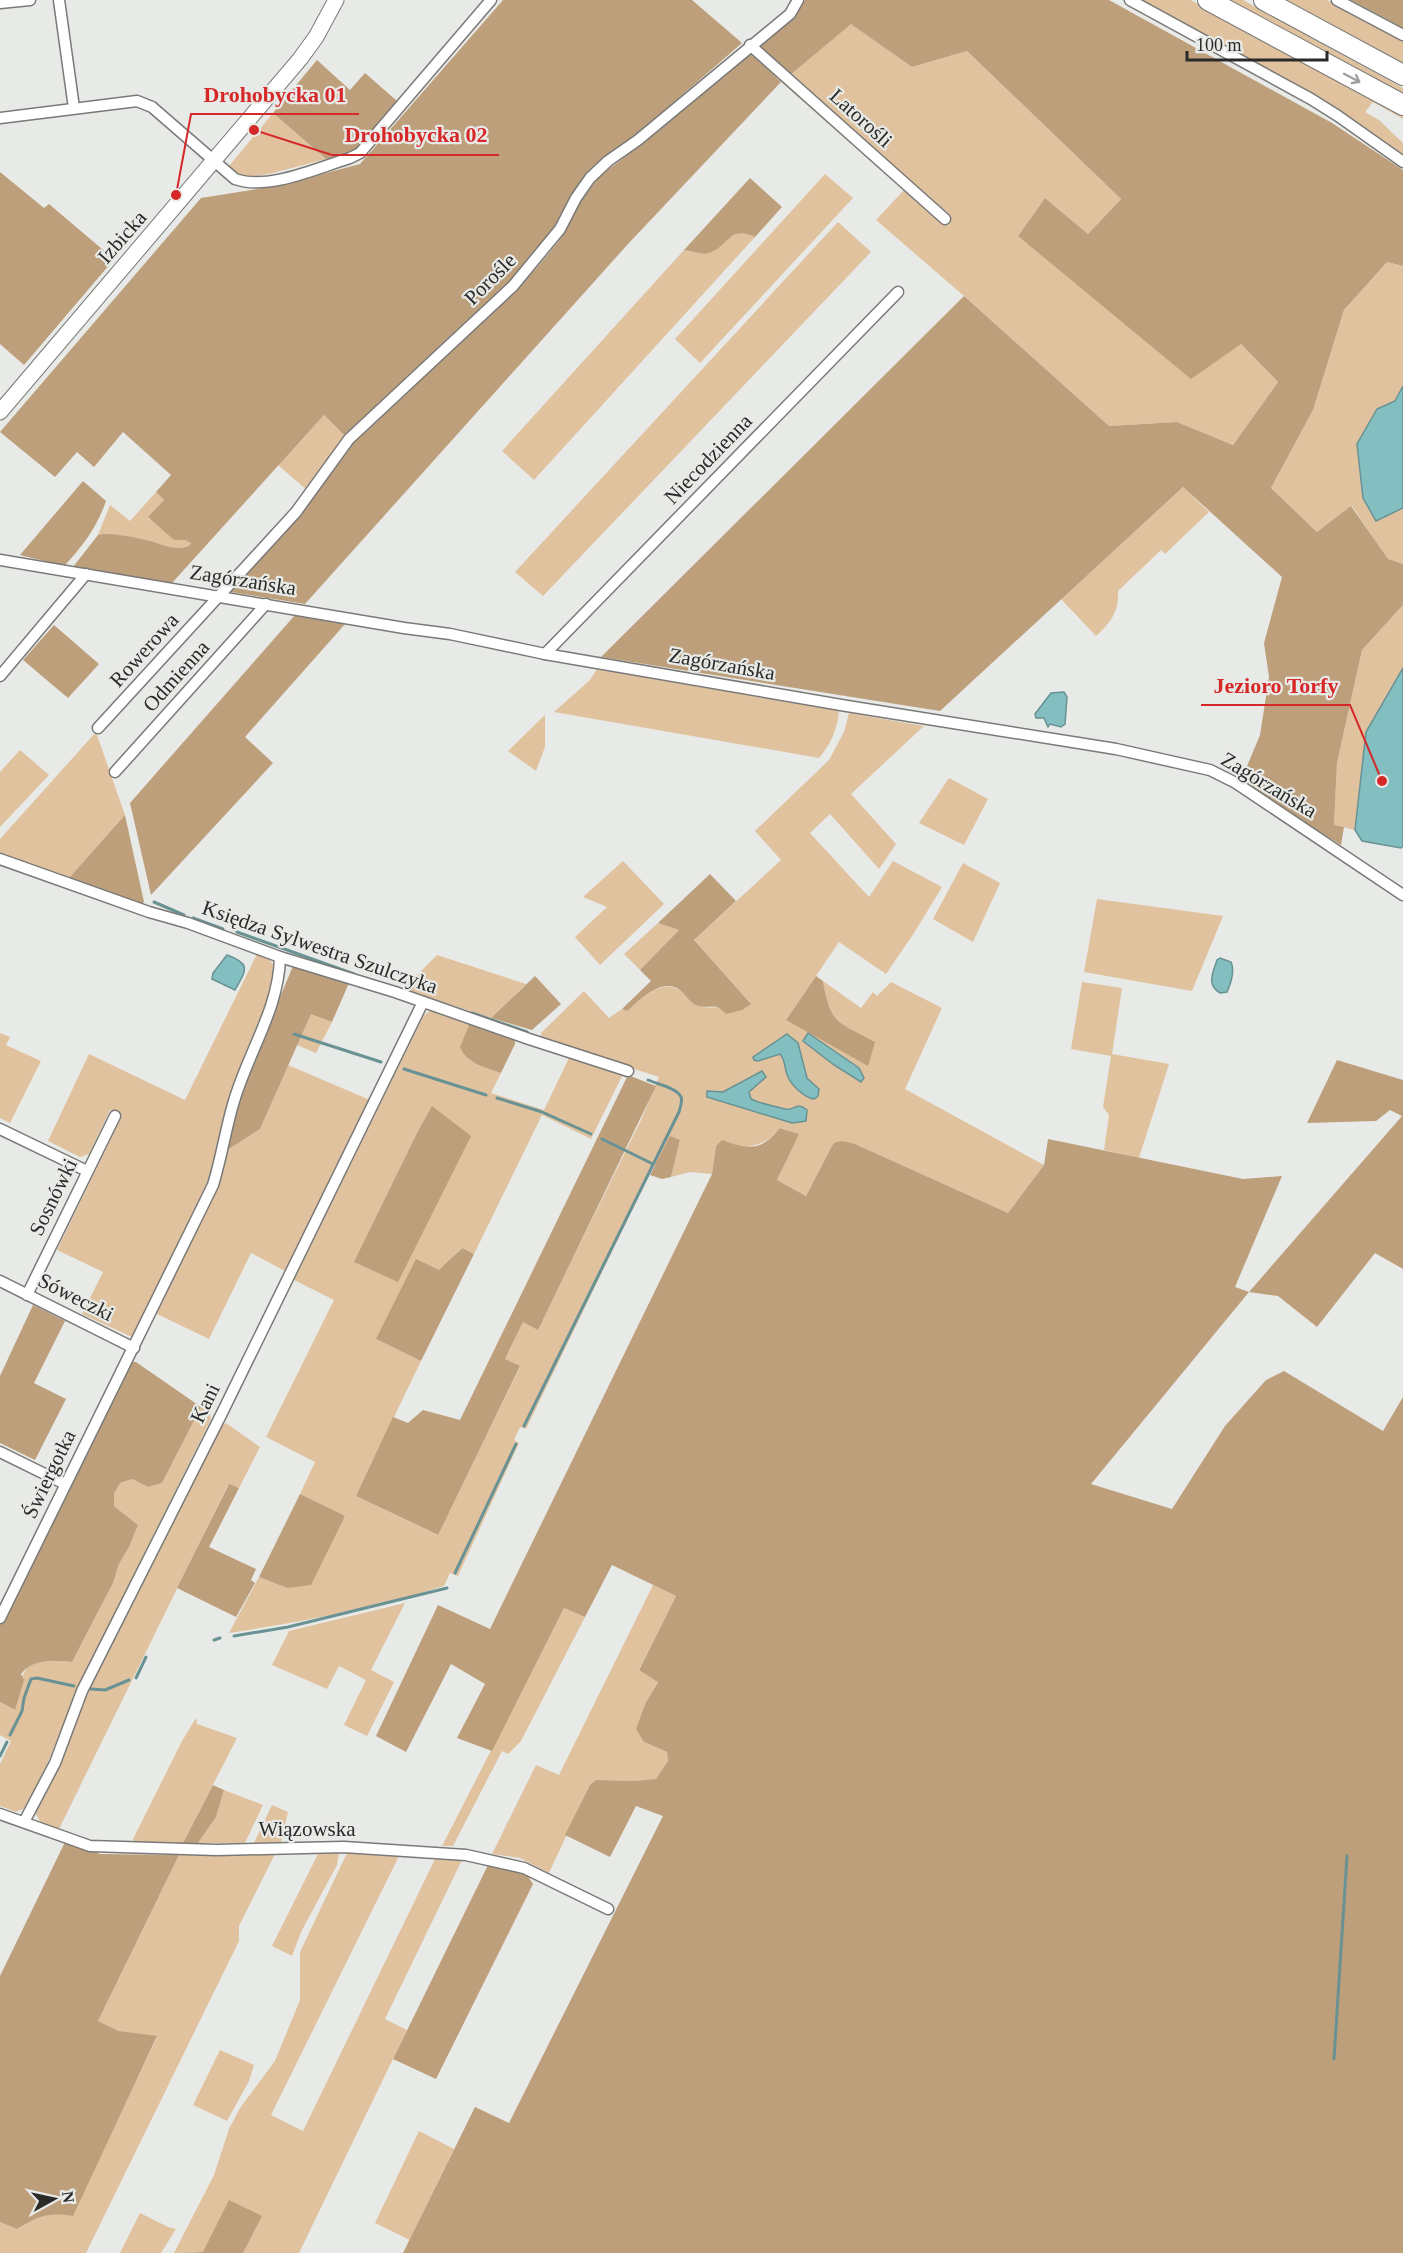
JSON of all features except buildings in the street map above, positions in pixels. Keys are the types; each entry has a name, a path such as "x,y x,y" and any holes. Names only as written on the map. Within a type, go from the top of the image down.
{"highway":[{"path":"1208,0 1403,105"},
{"path":"1264,0 1403,75"}],"street":[{"path":"0,3 30,0"},
{"path":"59,0 74,108"},
{"name":"Izbicka","path":"0,412 300,59 316,37 336,0"},
{"path":"0,118 136,101 144,102 235,179 248,184 274,181 360,153 491,0"},
{"name":"Porośle","path":"218,597 296,512 349,439 513,286 560,229 576,198 590,178 790,14 798,0"},
{"path":"1130,0 1311,99 1403,162"},
{"path":"1337,0 1403,35"},
{"name":"Latorośli","path":"750,45 945,219"},
{"name":"Niecodzienna","path":"545,654 898,292"},
{"name":"Zagórzańska","path":"0,560 450,634 545,654 1116,749 1210,770 1236,783 1403,895"},
{"path":"0,676 86,574"},
{"name":"Rowerowa","path":"98,728 218,597"},
{"name":"Odmienna","path":"115,772 266,604"},
{"name":"Księdza Sylwestra Szulczyka","path":"0,859 280,957 628,1071"},
{"name":"Świergotka","path":"0,1618 213,1185 224,1148 232,1107 277,990 280,957"},
{"name":"Kani","path":"24,1822 55,1763 82,1691 423,1002"},
{"name":"Sosnówki","path":"27,1295 87,1170 116,1116"},
{"path":"0,1129 87,1170"},
{"name":"Sóweczki","path":"0,1281 134,1348"},
{"path":"0,1452 65,1484"},
{"name":"Wiązowska","path":"0,1814 90,1846 119,1849 217,1850 344,1847 466,1855 524,1868 608,1909"}],"shaded area":[{"path":"503,0 692,0 742,43 594,168 580,182 550,234 510,283 346,437 324,415 172,583 73,567 98,535 103,534 148,540 177,548 189,546 191,543 185,540 174,540 148,517 164,500 156,492 171,475 123,432 94,467 77,452 55,477 0,432 201,198 276,186 360,164"},
{"path":"805,0 1109,0 1332,123 1403,170 1403,266 1387,262 1344,310 1313,410 1271,488 1317,532 1351,506 1388,559 1403,564 1403,605 1362,650 1337,763 1334,825 1344,827 1341,845 1240,783 1260,735 1269,677 1264,643 1282,577 1183,487 940,711 601,657 964,296 1109,426 1177,422 1233,445 1278,382 1241,344 1191,379 1018,236 1045,198 1088,234 1121,199 967,51 912,67 851,24 790,75 758,46 796,15"},
{"path":"1137,0 1191,0 1403,116 1403,119 1373,102 1365,112 1379,120 1403,143 1403,158"},
{"path":"1230,0 1243,0 1403,88 1403,94"},
{"path":"1284,0 1327,0 1403,41 1403,64"},
{"path":"1351,0 1403,0 1403,28"},
{"path":"851,23 912,67 967,51 1121,199 1088,234 1045,198 1018,236 1241,344 1278,382 1233,445 1177,422 1109,426 876,220 904,190 781,82"},
{"path":"750,52 781,82 628,244 305,604 231,592 312,499 350,445 534,271 559,241 578,204 600,176 661,129"},
{"path":"317,60 350,90 365,73 397,101 353,152 326,159 273,113"},
{"path":"273,113 326,159 273,173 243,178 229,166"},
{"path":"0,172 44,208 49,204 109,255 110,264 24,365 0,344"},
{"path":"825,174 853,198 700,363 675,339"},
{"path":"750,178 782,207 755,237 740,233 734,235 708,253 684,250"},
{"path":"838,222 871,252 543,596 515,572"},
{"path":"746,232 755,237 534,480 502,451 684,250 699,253 739,233"},
{"path":"1387,262 1403,266 1403,564 1388,560 1352,506 1317,532 1271,488 1313,410 1344,310"},
{"path":"324,415 346,437 308,491 278,465"},
{"path":"83,481 106,501 94,528 77,551 64,566 20,555"},
{"path":"1183,487 1209,512 1165,554 1161,550 1118,591 1113,616 1096,636 1061,599"},
{"path":"156,492 164,500 148,518 191,543 190,546 177,548 142,539 108,534 98,535 110,505 130,521"},
{"path":"1403,605 1403,846 1401,848 1362,841 1355,830 1334,825 1337,763 1362,650"},
{"path":"295,615 346,623 245,737 273,763 151,895 130,803"},
{"path":"54,625 99,664 68,698 23,660"},
{"path":"597,669 839,711 837,724 830,742 819,758 554,712 590,680"},
{"path":"849,713 924,726 851,794 896,844 879,869 830,814 810,833 869,897 893,861 942,887 886,974 839,942 786,1020 851,1030 830,1010 823,981 861,1008 873,992 877,996 891,982 942,1008 905,1089 1044,1165 1008,1213 855,1144 833,1144 806,1196 777,1180 798,1134 781,1128 759,1144 743,1147 716,1146 712,1174 690,1172 671,1177 680,1140 653,1167 526,1429 520,1427 514,1440 519,1443 458,1576 450,1573 444,1586 364,1608 229,1633 259,1577 287,1588 345,1517 300,1494 315,1462 266,1437 334,1300 294,1280 424,1015 432,1010 470,1023 471,1061 501,1073 491,1093 544,1110 570,1056 623,1074 591,1139 542,1115 474,1254 461,1248 376,1339 421,1361 356,1496 437,1535 520,1367 505,1359 523,1322 538,1329 641,1120 659,1077 542,1039 541,1033 584,991 609,1018 622,1009 627,1011 653,991 668,987 675,988 694,1004 705,1007 750,1003 694,940 781,860 755,831 829,760 844,732","holes":["432,1107 398,1281 355,1262 417,1133"]},
{"path":"545,715 545,747 536,771 508,751"},
{"path":"96,732 125,815 68,879 0,855 0,839"},
{"path":"20,750 49,775 0,827 0,772"},
{"path":"949,778 988,799 964,845 919,823"},
{"path":"125,815 144,902 142,905 68,879"},
{"path":"623,861 664,904 600,965 575,937 607,907 583,897"},
{"path":"963,863 1000,883 973,942 933,919"},
{"path":"710,874 736,901 694,940 751,1004 742,1010 726,1014 718,1007 694,1004 677,988 663,986 650,992 627,1011 622,1009 651,981 640,970 679,930 658,923"},
{"path":"1097,899 1223,916 1192,991 1084,972"},
{"path":"658,923 679,930 640,970 624,954"},
{"path":"257,954 270,960 275,968 272,993 232,1102 218,1161 134,1338 82,1314 103,1272 57,1250 122,1116 110,1110 89,1154 80,1157 48,1141 89,1054 185,1100"},
{"path":"437,955 526,984 491,1018 403,989"},
{"path":"293,966 349,983 332,1022 311,1014 260,1129 226,1151 246,1079"},
{"path":"535,976 561,1004 532,1030 491,1018"},
{"path":"816,976 823,981 829,1006 838,1020 875,1042 868,1066 786,1020"},
{"path":"1082,982 1122,988 1112,1054 1169,1064 1139,1158 1104,1150 1109,1115 1103,1107 1111,1056 1071,1049"},
{"path":"311,1013 332,1022 316,1053 297,1045"},
{"path":"470,1023 515,1037 515,1044 501,1073 477,1064 463,1053 460,1047"},
{"path":"0,1033 10,1037 6,1045 41,1061 10,1123 0,1118"},
{"path":"1337,1060 1403,1080 1403,1269 1375,1253 1317,1327 1278,1296 1249,1292 1402,1116 1390,1110 1376,1121 1307,1123"},
{"path":"288,1065 370,1100 285,1271 251,1253 209,1339 155,1313 226,1151 260,1129"},
{"path":"628,1075 656,1086 538,1330 523,1322 505,1359 520,1366 438,1535 356,1496 393,1417 408,1423 423,1410 460,1420"},
{"path":"432,1106 471,1136 398,1282 354,1262"},
{"path":"780,1128 799,1134 777,1180 806,1196 833,1144 846,1142 855,1144 1008,1213 1044,1165 1048,1139 1243,1179 1282,1176 1235,1287 1249,1292 1091,1484 1172,1509 1225,1426 1266,1380 1284,1371 1383,1431 1403,1397 1403,2253 403,2253 475,2107 509,2123 663,1816 636,1806 610,1857 565,1835 590,1785 596,1780 656,1779 668,1761 667,1752 644,1742 636,1729 646,1702 658,1682 639,1670 676,1596 612,1565 585,1617 564,1608 492,1751 457,1738 485,1684 451,1664 406,1752 376,1736 438,1605 490,1629 712,1174 716,1146 722,1140 747,1147 761,1145"},
{"path":"670,1136 680,1140 671,1177 662,1179 650,1175"},
{"path":"462,1248 474,1254 421,1361 376,1339 416,1259 439,1270"},
{"path":"33,1305 65,1321 34,1383 66,1399 35,1460 0,1443 0,1376"},
{"path":"131,1362 136,1362 201,1407 162,1483 148,1487 132,1479 120,1483 114,1494 114,1506 138,1525 119,1564 113,1583 72,1662 38,1663 21,1674 24,1680 15,1710 0,1702 0,1625"},
{"path":"201,1407 210,1413 211,1419 81,1681 45,1769 25,1808 16,1812 0,1806 0,1764 11,1741 0,1735 0,1702 14,1710 23,1674 34,1664 44,1661 72,1662 113,1583 119,1564 138,1525 114,1506 114,1494 120,1483 132,1479 148,1487 162,1483"},
{"path":"226,1423 260,1447 239,1488 228,1485 59,1829 40,1822 35,1812 66,1749 87,1694 220,1426"},
{"path":"229,1484 239,1488 209,1547 256,1569 251,1580 255,1583 236,1617 177,1588"},
{"path":"300,1494 345,1516 311,1585 287,1588 259,1577"},
{"path":"653,1585 676,1596 639,1669 658,1681 646,1702 644,1742 667,1752 668,1761 657,1779 596,1780 590,1785 549,1873 520,1858 492,1854 536,1765 559,1775"},
{"path":"405,1603 371,1670 394,1682 367,1736 344,1725 366,1680 339,1666 327,1689 272,1665 289,1631"},
{"path":"564,1608 585,1617 521,1741 508,1754 502,1751 453,1846 442,1846"},
{"path":"196,1718 197,1724 237,1738 183,1843 134,1844 133,1839"},
{"path":"213,1785 224,1790 216,1817 198,1843 183,1843"},
{"path":"224,1790 263,1805 245,1843 198,1843 216,1817"},
{"path":"272,1805 288,1812 281,1842 254,1843"},
{"path":"66,1840 100,1854 179,1855 98,2021 119,2031 157,2036 73,2216 44,2216 17,2229 0,2222 0,1976"},
{"path":"276,1852 239,1926 239,1941 86,2253 0,2253 0,2222 17,2229 43,2216 72,2215 157,2037 119,2031 98,2021 179,1855"},
{"path":"319,1852 339,1852 337,1865 301,1932 292,1956 272,1946"},
{"path":"347,1853 400,1854 271,2115 303,2131 436,1857 462,1860 385,2019 407,2030 299,2253 243,2253 261,2216 203,2252 174,2253 214,2175 229,2129 240,2108 275,2061 300,2000 300,1952"},
{"path":"489,1863 527,1875 533,1884 436,2079 393,2059"},
{"path":"220,2050 254,2065 249,2081 227,2121 193,2105"},
{"path":"419,2131 454,2149 410,2240 375,2223"},
{"path":"229,2200 262,2216 243,2253 179,2253 203,2252"},
{"path":"140,2213 176,2229 161,2253 120,2253"}],"water":[{"path":"1403,386 1403,508 1376,521 1363,498 1357,444 1377,409 1395,401"},
{"path":"1403,668 1403,846 1401,848 1362,841 1355,830 1366,732"},
{"path":"1064,692 1067,697 1065,724 1061,727 1050,724 1048,727 1044,718 1036,718 1035,714 1051,693"},
{"path":"227,955 240,961 245,968 235,990 212,979 213,973"},
{"path":"1220,958 1231,962 1233,969 1227,992 1220,993 1213,986 1212,978 1217,960"},
{"path":"808,1033 859,1068 864,1078 861,1082 803,1041"},
{"path":"787,1034 798,1043 807,1078 819,1089 818,1096 814,1099 803,1094 792,1084 780,1054 758,1061 754,1060 753,1057"},
{"path":"762,1071 766,1077 749,1092 751,1099 785,1109 803,1107 807,1110 806,1121 792,1123 707,1097 707,1091 723,1092"}],"waterway":[{"path":"154,902 184,915"},
{"path":"193,918 223,929"},
{"path":"237,932 354,974"},
{"path":"472,1013 527,1032"},
{"path":"294,1034 381,1062"},
{"path":"404,1069 486,1095"},
{"path":"524,1426 679,1112 682,1100 679,1094 648,1080"},
{"path":"497,1098 542,1112 591,1134"},
{"path":"602,1139 651,1163"},
{"path":"455,1573 516,1444"},
{"path":"234,1636 288,1627 447,1588"},
{"path":"214,1640 220,1638"},
{"path":"136,1678 146,1657"},
{"path":"10,1735 22,1711 31,1679 37,1678 74,1686"},
{"path":"91,1689 105,1690 129,1680"},
{"path":"0,1756 7,1742"},
{"path":"1334,2059 1347,1856"}],"place":[{"name":"Drohobycka 02","path":"254,130"},
{"name":"Drohobycka 01","path":"176,195"},
{"name":"Jezioro Torfy","path":"1382,781"}]}
